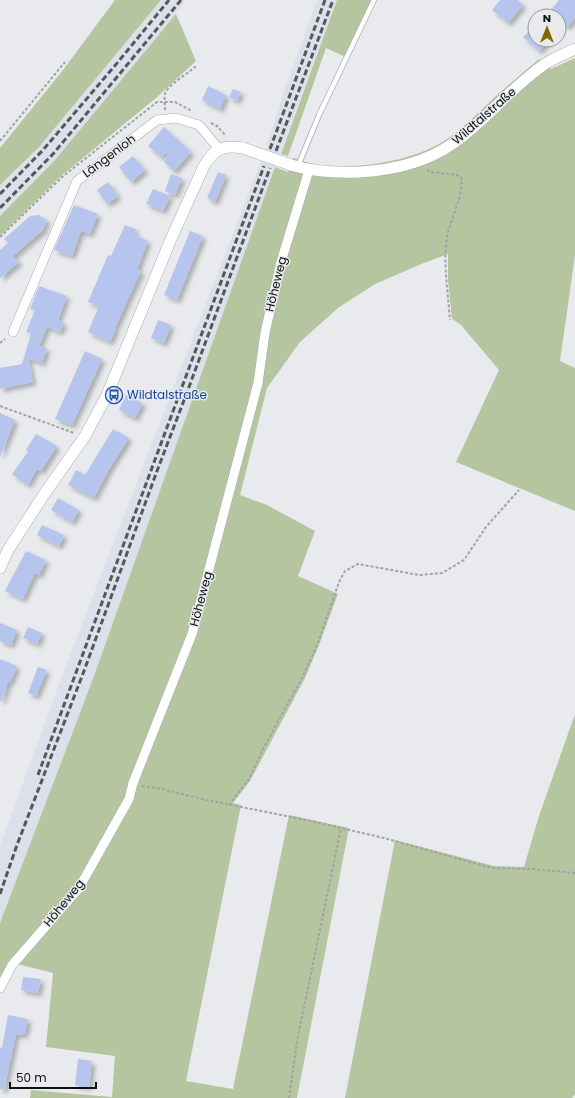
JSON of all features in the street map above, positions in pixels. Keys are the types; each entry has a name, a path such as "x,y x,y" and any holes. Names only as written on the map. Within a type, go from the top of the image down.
{"street":[{"name":"Wildtalstraße","path":"218,148 228,146 243,148 294,166 325,172 373,171 413,163 433,155 452,144 545,64 575,49"},
{"path":"0,568 8,550 45,493 85,436 107,395 171,239 204,166 210,156 218,148 199,125 176,118 165,118"},
{"name":"Längenloh","path":"13,332 77,181 157,120 165,118"},
{"name":"Höheweg","path":"0,988 12,965 79,888 129,799 133,783 192,634 258,383 265,333 281,262 309,170"}],"lane":[{"path":"294,166 374,0"}],"path":[{"path":"0,142 65,62"},
{"path":"165,118 164,94 167,88 196,66"},
{"path":"413,163 430,172 457,175 461,177 462,180 448,235 446,249 450,320"},
{"path":"0,237 62,177"},
{"path":"0,406 85,436"},
{"path":"229,805 249,779 263,749 303,676 318,643 339,582 345,571 358,564 419,575 442,573 464,560 486,527 520,490"},
{"path":"133,783 149,788 184,794 202,800 384,838 492,868 532,869 575,873"},
{"path":"288,1098 298,1036 341,828"}],"shaded area":[{"path":"161,0 186,0 55,160 0,216 0,185 39,147"},
{"path":"317,0 337,0 275,167 94,676 0,923 0,846 65,668 266,148 284,91"}],"green space":[{"path":"115,0 161,0 39,147 0,185 0,148 63,70"},
{"path":"337,0 375,0 348,58 326,48 288,156 281,154"},
{"path":"176,14 196,61 156,98 61,176 0,236 0,216 55,160"},
{"path":"575,58 575,255 560,361 575,368 575,511 456,462 499,370 461,325 452,319 448,280 448,254 375,284 338,308 300,342 267,388 240,495 267,505 315,531 298,576 338,594 305,678 250,781 233,803 241,805 186,1081 233,1089 289,815 349,828 297,1098 30,1098 31,1090 112,1097 115,1056 46,1047 53,973 9,962 0,979 0,923 94,676 275,167 288,172 293,158 316,165 348,166 382,163 415,154 444,141 458,131 500,92 539,59 551,69"},
{"path":"575,714 575,1094 572,1098 345,1098 395,840 494,866 524,867 539,816"}],"building":[{"path":"500,0 518,0 523,5 508,23 492,10"},
{"path":"559,0 575,0 575,18 567,27 567,8 552,8"},
{"path":"527,33 527,40 523,37"},
{"path":"208,86 226,95 220,109 202,100"},
{"path":"233,89 241,92 237,101 229,97"},
{"path":"164,127 191,152 174,171 164,162 169,151 161,157 148,146"},
{"path":"133,156 145,170 131,182 119,167"},
{"path":"218,172 226,175 215,202 207,198"},
{"path":"171,174 182,178 175,195 165,191"},
{"path":"108,182 118,196 107,204 97,190"},
{"path":"153,189 170,196 163,211 146,204"},
{"path":"74,205 98,214 90,234 81,231 72,256 54,250"},
{"path":"39,215 47,220 43,230 13,256 19,262 0,278 0,250 8,243 4,239 30,216"},
{"path":"125,225 136,229 134,234 148,241 137,269 141,271 110,342 88,332 99,306 88,302 108,255 111,256"},
{"path":"190,231 203,236 177,300 164,295"},
{"path":"39,286 67,296 58,320 64,323 60,332 47,327 39,346 47,348 42,363 28,358 33,382 0,389 0,368 22,364 31,334 26,332 35,310 30,309"},
{"path":"158,320 171,325 164,343 151,338"},
{"path":"85,351 102,359 72,425 55,419"},
{"path":"126,395 143,403 135,418 119,410"},
{"path":"0,413 15,420 0,457"},
{"path":"113,429 129,438 108,471 94,498 68,485 76,470 85,475"},
{"path":"36,434 57,446 41,471 37,469 28,485 12,474 28,452 26,450"},
{"path":"58,498 79,510 72,522 51,510"},
{"path":"42,525 64,535 59,546 37,535"},
{"path":"26,551 46,560 39,575 35,573 23,599 5,591"},
{"path":"0,623 17,630 11,645 0,641"},
{"path":"28,627 42,633 37,644 23,638"},
{"path":"0,659 17,666 10,683 8,682 2,701 0,701"},
{"path":"38,667 47,670 36,696 28,693"},
{"path":"23,977 41,979 38,993 21,990"},
{"path":"8,1015 28,1019 25,1034 16,1034 4,1090 0,1089 0,1047 2,1048"},
{"path":"78,1059 92,1061 89,1087 75,1085"}],"railway":[{"path":"0,194 43,150 169,0"},
{"path":"0,208 53,154 181,0"},
{"path":"270,149 325,0"},
{"path":"276,151 333,0"},
{"path":"38,775 264,166"},
{"path":"0,894 270,168"}],"place":[{"name":"Wildtalstraße","path":"114,395"}]}
